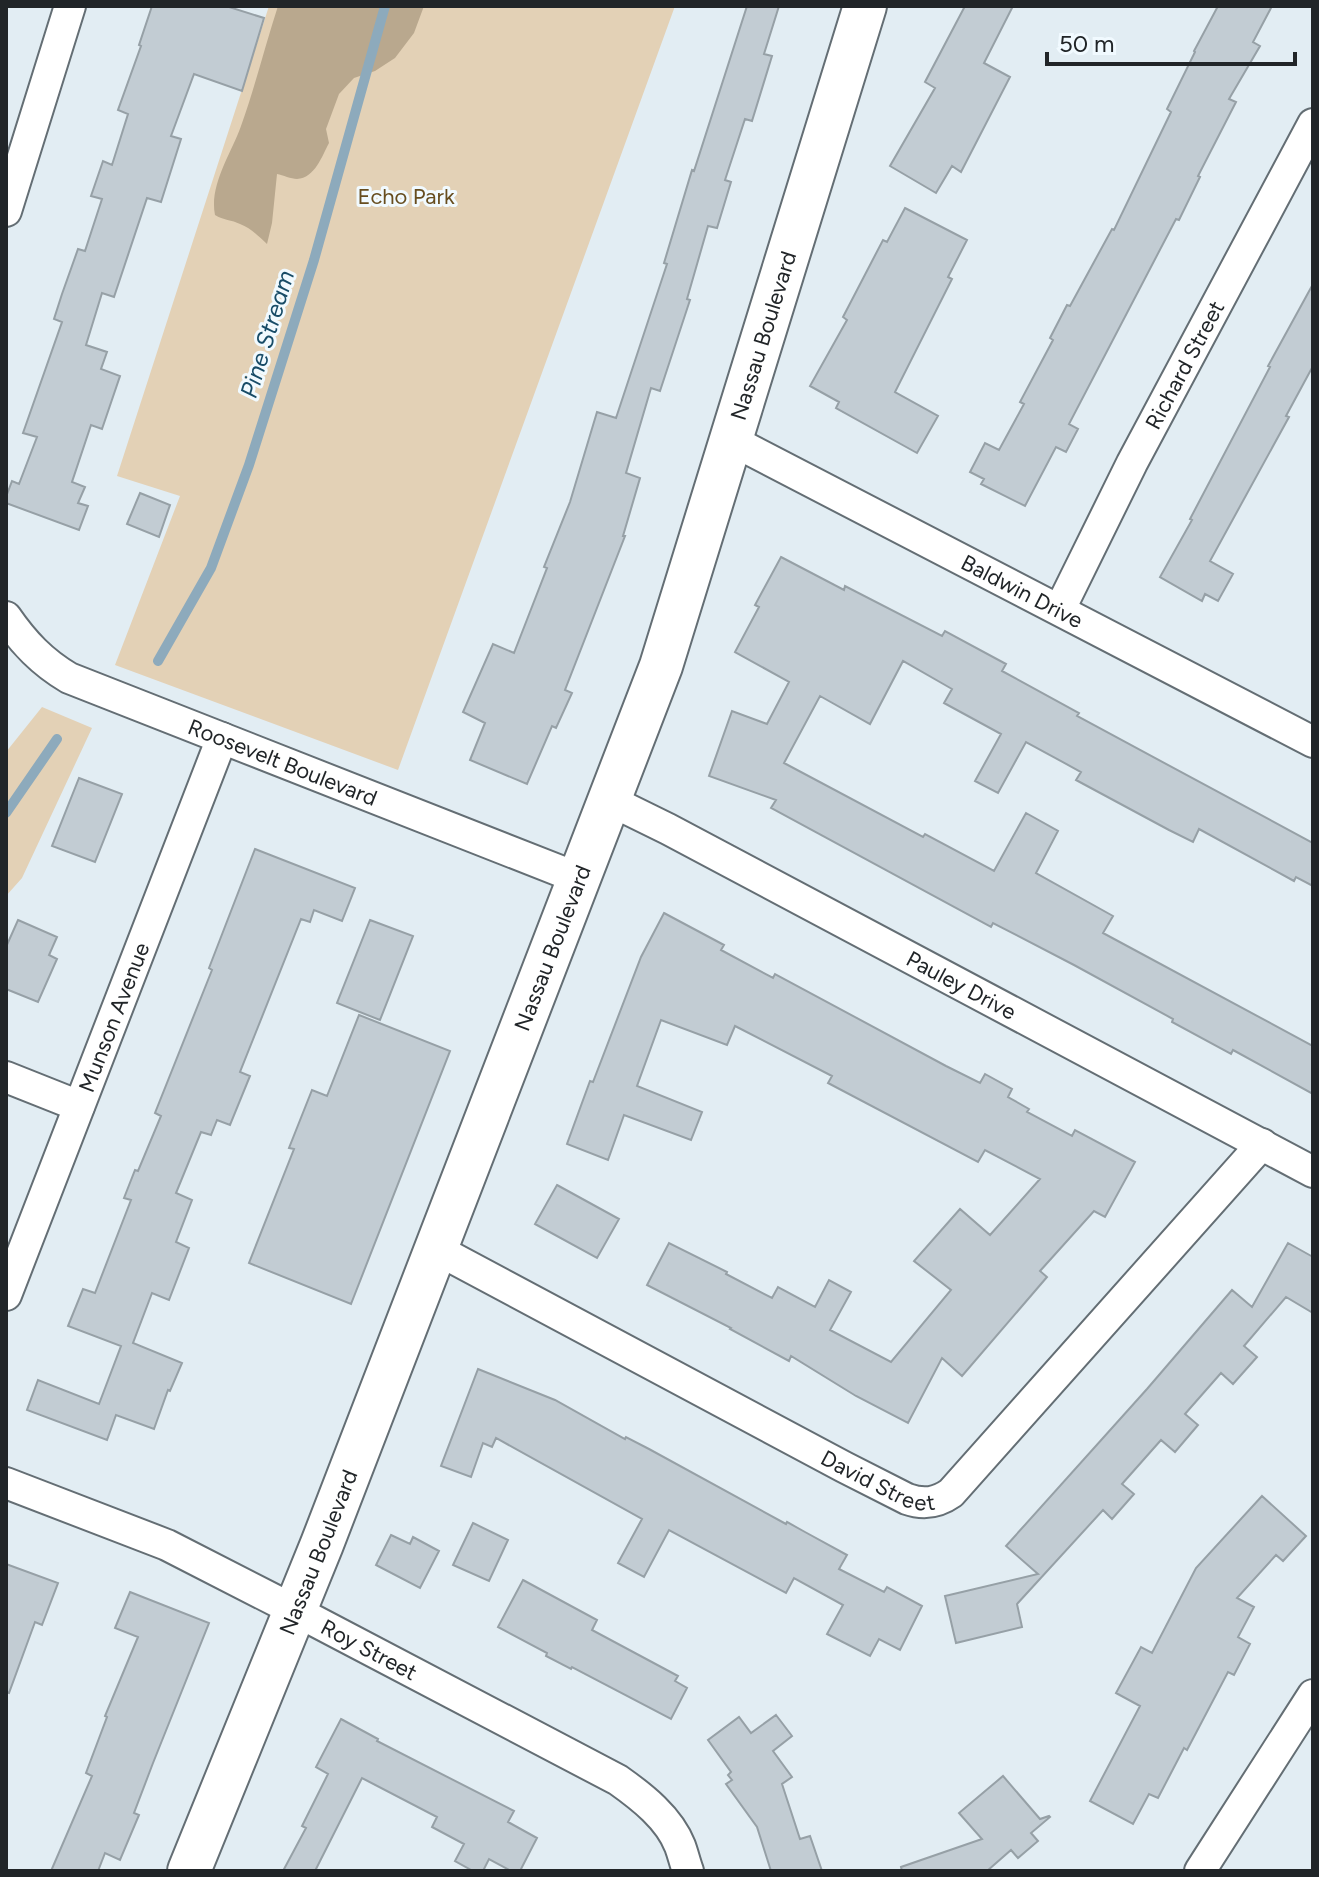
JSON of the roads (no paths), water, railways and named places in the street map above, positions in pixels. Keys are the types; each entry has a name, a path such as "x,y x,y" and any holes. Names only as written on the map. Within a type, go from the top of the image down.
{"main road":[{"name":"Nassau Boulevard","path":"189,1871 322,1544 661,666 865,6"}],"street":[{"path":"6,211 70,6"},
{"name":"Richard Street","path":"1060,609 1132,463 1313,124"},
{"name":"Baldwin Drive","path":"731,440 1313,742"},
{"name":"Roosevelt Boulevard","path":"6,617 48,665 69,678 578,878"},
{"name":"Munson Avenue","path":"6,1295 222,738"},
{"name":"Pauley Drive","path":"609,800 1313,1172"},
{"path":"6,1077 79,1106"},
{"name":"David Street","path":"436,1249 844,1467 916,1503 927,1503 951,1493 1262,1144"},
{"name":"Roy Street","path":"6,1483 167,1545 618,1780 643,1798 662,1818 679,1842 688,1871"},
{"path":"1200,1871 1313,1695"}],"waterway":[{"name":"Pine Stream","path":"158,661 211,568 249,465 314,260 385,6"},
{"name":"Pine Stream","path":"6,813 57,739"}],"park label":[{"name":"Echo Park","path":"406,196"}]}
